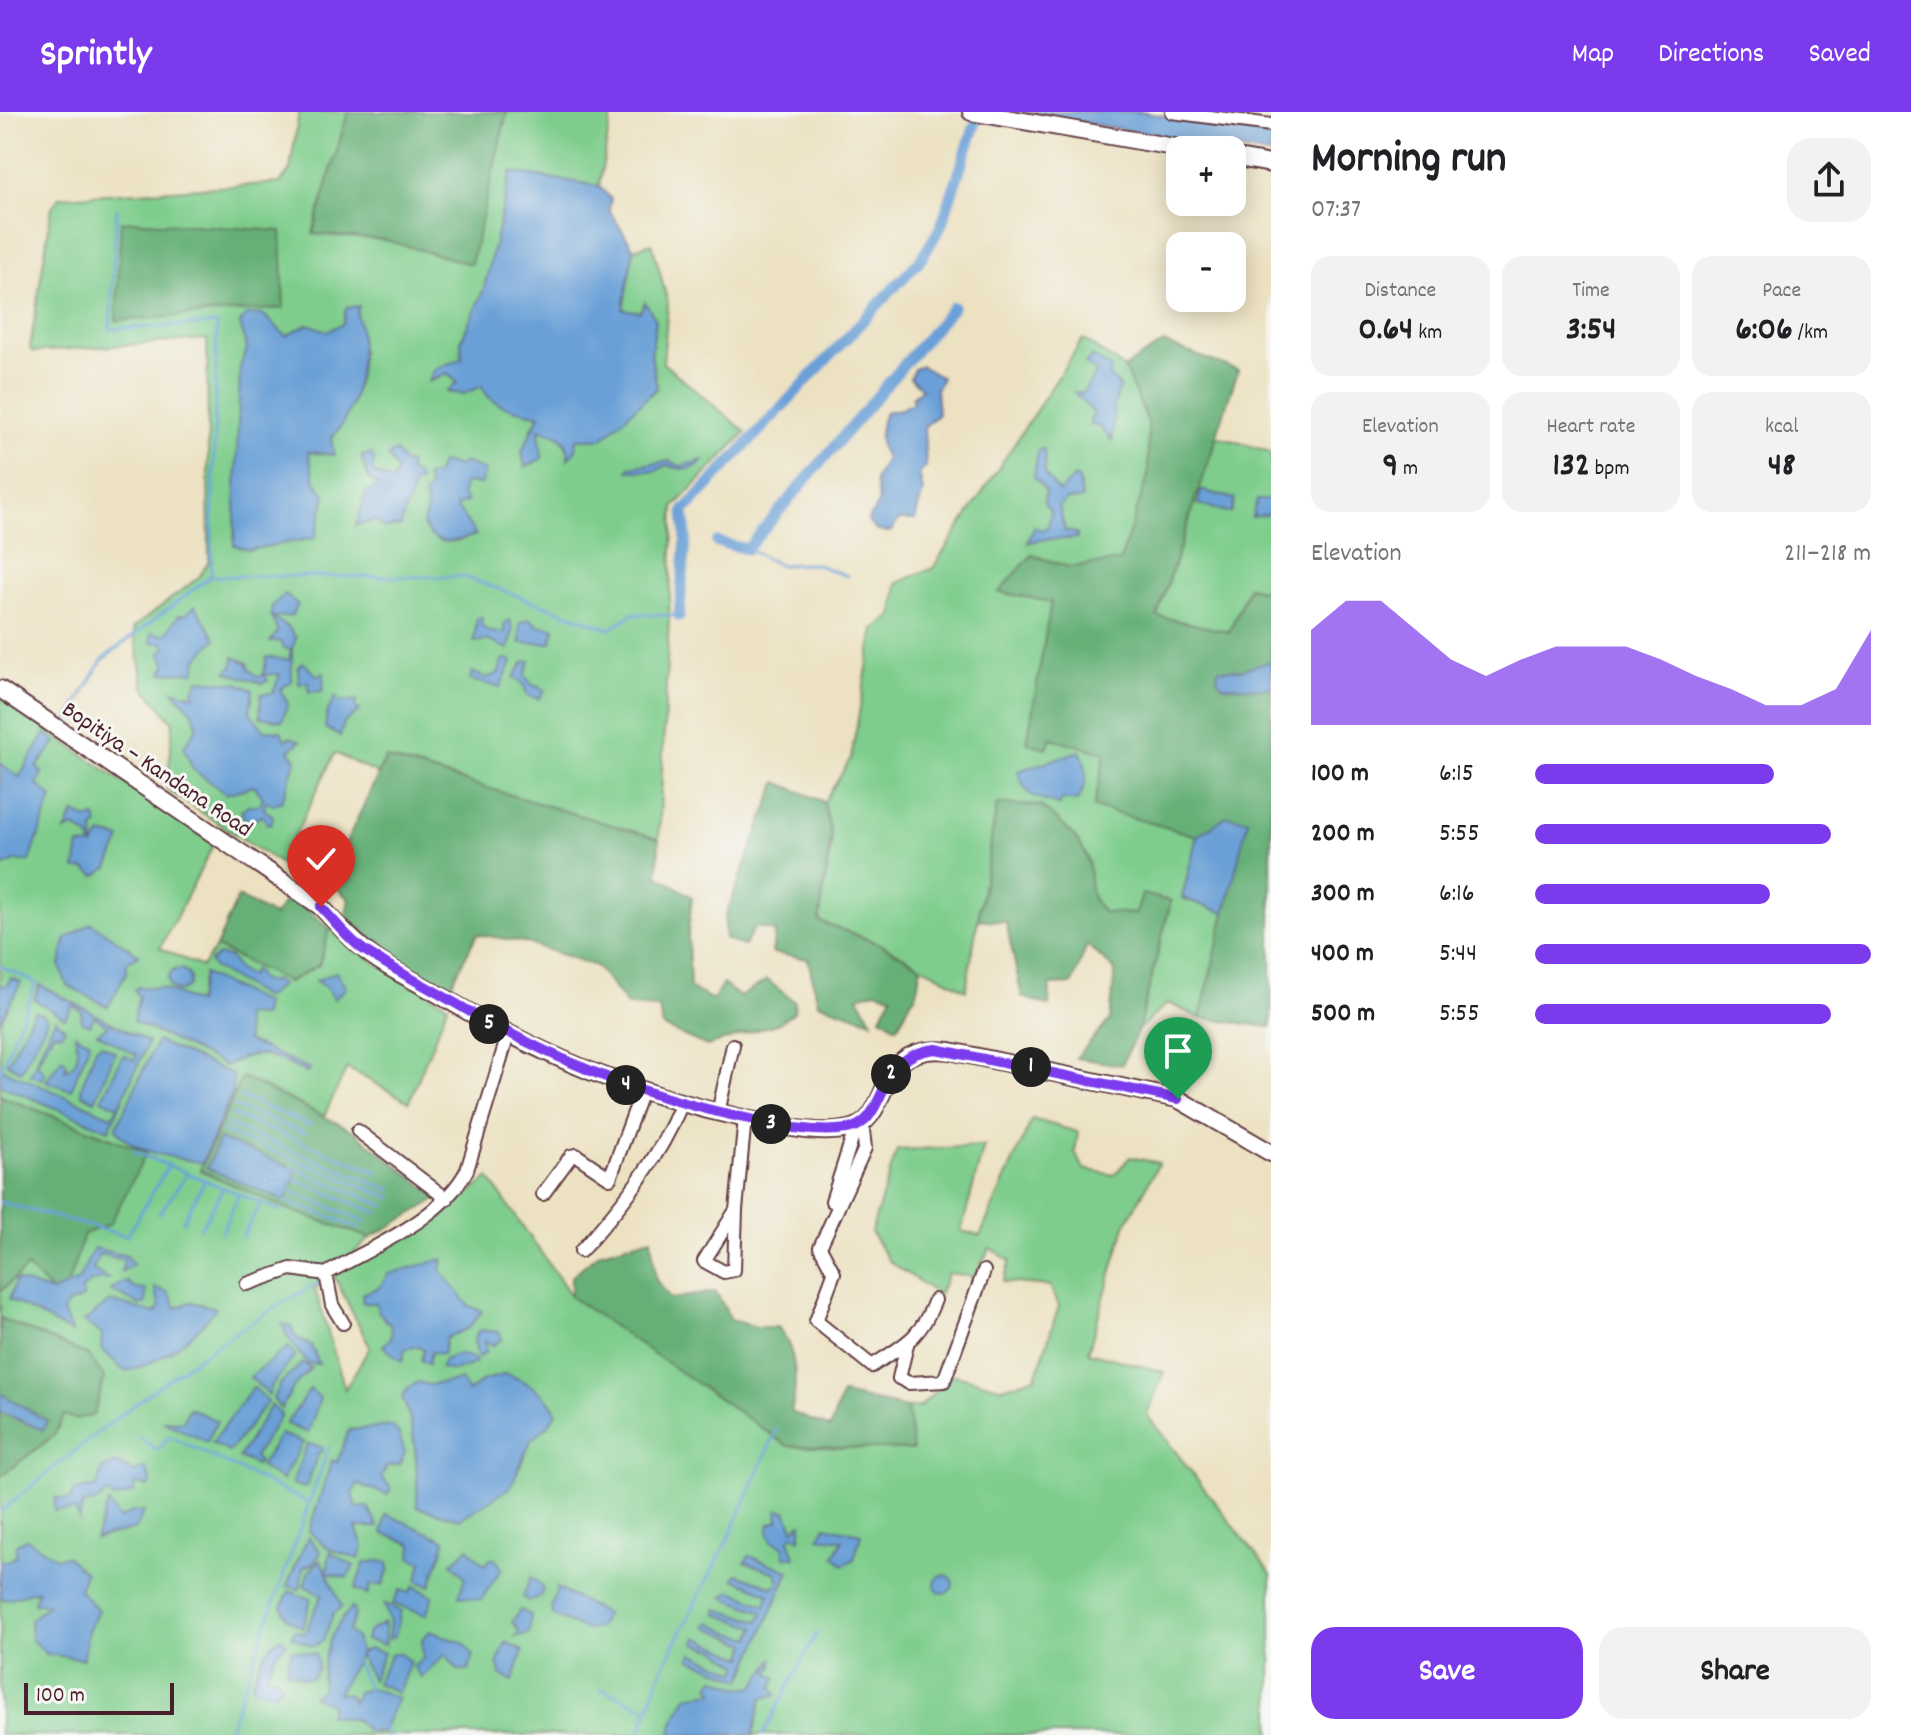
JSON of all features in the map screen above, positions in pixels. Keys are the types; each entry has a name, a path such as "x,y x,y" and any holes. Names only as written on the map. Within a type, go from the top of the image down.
{"main road":[{"path":"971,112 1166,146"},
{"path":"1246,160 1271,164"},
{"name":"Bopitiya – Kandana Road","path":"0,689 321,907 362,948 508,1035 561,1062 681,1105 718,1113 832,1131 859,1125"},
{"path":"859,1125 871,1113 897,1065 920,1051 936,1049 1178,1099 1271,1153"}],"street":[{"path":"1178,112 1271,125"},
{"path":"247,1284 291,1269 326,1274 447,1199 457,1189 467,1170 497,1062 508,1035"},
{"path":"718,1113 733,1045"},
{"path":"543,1194 571,1156 576,1155 610,1178 642,1091"},
{"path":"581,1251 623,1204 668,1135 681,1105"},
{"path":"736,1210 704,1261 724,1272 734,1270 745,1118"},
{"path":"832,1201 859,1125"},
{"path":"859,1125 865,1148 820,1247 834,1273 816,1321 872,1366 907,1345 925,1326 935,1300"},
{"path":"358,1131 447,1199"},
{"path":"907,1345 899,1378 909,1383 944,1381 984,1271"},
{"path":"326,1274 332,1305 343,1323"}],"green space":[{"path":"299,112 348,112 313,233 386,240 470,264 507,112 612,112 599,186 511,172 484,289 461,341 462,358 434,370 431,381 447,373 457,382 448,392 463,394 482,385 540,416 530,431 557,435 566,444 569,458 576,439 657,388 651,355 656,320 645,303 640,312 622,309 634,249 652,243 668,303 663,363 746,432 674,507 659,839 386,758 377,774 335,753 281,864 167,790 173,722 144,687 133,628 199,577 209,561 207,339 33,352 30,348 52,207 60,197 280,183 290,170"},
{"path":"348,112 507,112 471,264 386,240 313,234"},
{"path":"121,222 281,231 284,308 116,321"},
{"path":"1083,339 1124,368 1148,422 1148,477 1120,562 1069,567 1032,555 1051,602 1051,738 1105,753 1095,807 1197,836 1182,898 1225,913 1200,1018 1168,1003 1138,1030 1171,902 1136,914 1103,912 1091,901 1086,854 1041,806 997,804 966,990 880,944 819,921 832,839 824,802 851,758 874,629 893,616 897,583 933,568"},
{"path":"1163,343 1238,370 1157,616 1229,632 1249,587 1271,592 1271,1027 1200,1018 1247,820 1227,816 1197,836 1094,807 1105,753 1051,738 1047,748 1027,743 1051,602 999,592 1032,555 1069,567 1120,561 1148,476 1148,422 1124,368"},
{"path":"1217,436 1271,452 1271,592 1248,587 1229,632 1157,617"},
{"path":"0,698 214,844 160,948 202,967 216,947 288,982 319,965 330,928 350,947 448,1005 409,1102 347,1068 324,1116 242,1077 200,1170 287,1209 370,1238 315,1289 345,1389 370,1347 334,1276 450,1208 489,1178 572,1297 788,1446 912,1450 907,1408 920,1407 953,1374 1003,1388 1036,1377 1059,1306 1050,1286 1003,1282 1010,1261 990,1248 974,1277 948,1273 939,1295 889,1261 871,1232 897,1150 984,1146 961,1231 980,1236 1032,1119 1078,1132 1075,1152 1084,1169 1114,1175 1130,1157 1159,1163 1125,1226 1088,1352 1164,1372 1147,1415 1271,1574 1271,1735 0,1735 0,1477 54,1435 88,1355 0,1318 0,1292 27,1267 52,1291 112,1138 0,1096"},
{"path":"386,758 659,839 658,875 692,897 688,933 690,988 713,1000 723,984 740,997 767,980 795,1002 794,1012 779,1023 707,1046 663,1027 659,1008 628,1006 596,966 524,942 477,934 449,989 383,951 346,915 349,899 328,881"},
{"path":"777,782 824,802 831,836 819,921 880,944 921,966 916,995 896,1027 881,1017 892,995 875,991 858,996 872,1021 818,1003 808,959 772,953 775,931 755,927 744,946 725,939 725,917"},
{"path":"997,804 1041,806 1066,828 1085,853 1093,897 1103,912 1136,914 1142,894 1171,901 1138,1030 1122,1065 1076,1058 1110,1020 1115,970 1087,945 1072,984 1050,985 1049,1006 1022,997 1006,922 978,919"},
{"path":"289,895 330,928 319,965 288,982 216,947 238,897 274,916"},
{"path":"242,1077 352,1130 439,1198 370,1238 287,1209 200,1170"},
{"path":"0,1096 147,1152 110,1224 84,1234 67,1286 52,1292 27,1267 0,1292"},
{"path":"651,1238 656,1280 671,1299 716,1292 731,1320 756,1327 778,1327 789,1346 794,1367 795,1390 791,1412 830,1428 842,1394 907,1408 913,1450 788,1446 571,1297 571,1277 599,1253"},
{"path":"0,1318 88,1355 104,1377 94,1415 75,1419 64,1415 54,1435 0,1477"}],"water":[{"path":"1022,112 1141,112 1271,135 1271,155 1246,151 1246,136 1166,137"},
{"path":"511,172 599,186 611,199 609,210 634,249 623,309 640,312 645,302 656,320 651,355 657,388 602,439 577,439 576,449 568,459 565,441 539,429 542,458 525,468 522,451 540,415 498,404 482,386 463,394 447,392 457,382 447,373 429,381 434,370 462,358 461,341 484,289"},
{"path":"359,306 359,372 352,403 331,438 334,455 308,452 315,481 326,496 315,538 248,550 234,545 240,367 247,350 240,323 246,315 263,314 286,336 308,324 327,331 343,324 346,308"},
{"path":"1092,356 1111,368 1109,376 1120,386 1114,406 1112,441 1099,426 1089,424 1094,413 1074,392 1083,393 1097,371 1085,364"},
{"path":"921,366 942,378 936,389 938,414 924,427 926,467 919,473 923,491 915,520 899,520 890,532 877,531 868,521 879,502 875,480 886,458 880,442 883,418 885,412 901,409 913,402 912,397 922,389 910,378 914,369"},
{"path":"1038,449 1044,449 1045,475 1059,492 1075,477 1079,480 1082,499 1066,500 1059,506 1065,531 1077,533 1077,538 1028,543 1034,527 1041,530 1048,527 1051,512 1044,503 1046,491 1034,477"},
{"path":"395,451 403,462 410,464 409,472 416,474 420,482 414,482 401,526 383,528 375,520 356,525 366,493 378,486 369,479 361,456 371,454 375,461 372,467 374,473 393,481 397,471 388,456"},
{"path":"703,460 690,469 666,465 656,471 628,471 630,467 669,461 681,466"},
{"path":"442,462 457,466 465,462 485,471 481,484 464,483 462,495 467,502 456,506 476,535 446,542 433,537 423,524 427,509 424,496 429,488 426,476 436,475"},
{"path":"1201,490 1235,499 1231,513 1198,504"},
{"path":"1257,500 1271,500 1271,514 1252,517"},
{"path":"285,594 298,605 291,616 272,617 289,628 296,638 292,649 292,681 280,689 288,704 282,721 260,717 261,694 273,693 280,674 264,675 268,681 262,683 226,672 233,665 234,657 248,663 249,669 258,677 263,675 267,657 289,660 291,649 283,648 280,641 270,642 278,631 271,617 272,606"},
{"path":"195,606 216,639 197,659 195,672 162,673 166,665 160,653 166,649 163,643 151,643 151,633 165,635 179,615 185,615"},
{"path":"482,617 481,625 489,632 505,633 504,624 510,620 513,630 509,649 486,640 474,642 477,618"},
{"path":"530,619 539,626 555,628 551,643 520,643 520,623"},
{"path":"502,660 512,662 500,687 470,680 472,672 486,678 499,673"},
{"path":"530,661 525,675 531,684 545,690 539,699 528,696 523,684 514,677 524,662"},
{"path":"303,662 317,676 324,673 323,691 309,692 308,682 299,684 298,667"},
{"path":"1268,662 1271,664 1271,687 1223,686 1217,678 1218,669 1240,670"},
{"path":"198,680 237,683 253,690 250,712 264,730 281,731 285,740 291,737 300,741 289,751 296,759 282,801 273,805 267,801 264,809 273,816 272,823 268,824 263,816 246,822 241,811 248,805 260,805 263,798 255,786 226,794 193,769 184,747 197,727 193,712 173,691 195,696 193,690"},
{"path":"335,697 340,702 357,700 355,707 360,710 344,723 340,736 325,728 327,713"},
{"path":"46,733 56,742 37,767 42,773 37,784 52,797 30,861 15,861 0,868 0,763 19,777"},
{"path":"1080,751 1086,777 1077,801 1062,799 1060,805 1028,792 1018,771"},
{"path":"74,813 88,819 96,817 98,825 93,829 94,845 101,834 121,839 108,868 95,876 85,869 75,869 79,845 93,846 88,836 74,827 65,831"},
{"path":"1227,816 1248,820 1225,913 1182,898 1197,836"},
{"path":"91,923 139,955 127,962 127,971 108,1007 67,985 60,966 65,940"},
{"path":"218,955 230,957 238,970 250,976 254,969 261,980 268,983 273,980 281,985 265,998 213,967 210,962"},
{"path":"179,969 187,972 190,980 187,988 179,991 171,988 168,980 171,972"},
{"path":"336,972 346,988 334,999 327,988 315,981"},
{"path":"204,974 265,1003 263,1016 244,1015 247,1041 310,1069 307,1073 276,1058 258,1055 226,1066 133,1021 139,996 134,990 138,987 163,988 197,1003"},
{"path":"11,978 21,982 0,1022 0,986 7,985"},
{"path":"40,985 148,1042 109,1130 0,1085 0,1068 111,1116 119,1106 101,1100 123,1055 134,1060 136,1055 97,1033 108,1026 94,1016 90,1025 82,1022 81,1010 73,1006 65,1018 34,999"},
{"path":"34,1011 45,1015 47,1021 21,1071 7,1064"},
{"path":"55,1019 65,1028 61,1034 54,1032 37,1063 45,1074 43,1079 30,1075"},
{"path":"75,1034 90,1042 71,1090 46,1081 62,1058 67,1063 65,1070 74,1063 77,1055"},
{"path":"157,1041 233,1075 232,1094 202,1163 143,1149 123,1137 116,1128"},
{"path":"101,1044 115,1052 95,1101 82,1094 81,1088 96,1048"},
{"path":"219,1139 294,1168 295,1179 285,1201 207,1168"},
{"path":"94,1248 127,1256 133,1265 121,1272 124,1260 99,1254 93,1270 108,1279 93,1281 82,1289 83,1298 68,1304 63,1312 72,1333 9,1299 16,1280 52,1292 78,1281"},
{"path":"443,1259 441,1270 469,1306 482,1311 469,1328 446,1338 443,1354 431,1352 428,1364 421,1361 424,1349 418,1346 405,1349 402,1362 383,1346 391,1338 392,1327 378,1311 376,1303 363,1303 362,1294 380,1287 388,1274"},
{"path":"126,1281 136,1289 146,1290 146,1303 139,1305 110,1290"},
{"path":"155,1288 168,1292 176,1308 191,1302 216,1308 198,1329 175,1348 149,1363 124,1371 101,1348 102,1334 84,1322 110,1301 155,1313 160,1307"},
{"path":"282,1324 291,1326 295,1337 311,1345 319,1364 308,1364 288,1338"},
{"path":"479,1330 499,1332 502,1339 493,1345 484,1341 486,1352 478,1358 474,1340"},
{"path":"288,1347 296,1355 272,1385 269,1395 250,1377"},
{"path":"458,1354 474,1358 476,1363 454,1371 440,1368 444,1360"},
{"path":"302,1363 311,1368 294,1386 281,1409 273,1399 281,1383"},
{"path":"506,1374 535,1388 556,1412 549,1425 531,1440 510,1488 460,1519 417,1507 414,1437 402,1397 410,1386 419,1382 429,1385 461,1380 468,1392 482,1381"},
{"path":"253,1387 268,1401 229,1452 212,1443"},
{"path":"310,1389 320,1398 308,1433 286,1424"},
{"path":"0,1393 47,1421 43,1430 0,1412"},
{"path":"271,1405 281,1415 254,1457 259,1462 256,1465 239,1457"},
{"path":"189,1408 217,1421 207,1442 162,1421 183,1422"},
{"path":"392,1426 398,1432 405,1452 400,1464 387,1466 381,1477 391,1488 388,1495 358,1484 353,1493 356,1508 368,1507 378,1527 356,1527 363,1547 359,1559 327,1548 309,1531 332,1460 337,1462 349,1430"},
{"path":"280,1434 303,1442 282,1480 260,1467"},
{"path":"307,1444 323,1447 306,1488 292,1484"},
{"path":"116,1463 134,1472 146,1468 151,1482 147,1487 135,1483 134,1493 114,1499 107,1493 97,1502 83,1504 79,1520 75,1510 54,1511 55,1498 70,1500 74,1491 97,1487 102,1469"},
{"path":"108,1503 120,1519 132,1512 144,1512 136,1529 95,1539"},
{"path":"777,1510 786,1511 793,1529 802,1523 800,1539 793,1535 789,1540 795,1557 785,1557 783,1546 772,1541 768,1532 770,1524 778,1521"},
{"path":"386,1514 445,1540 431,1586 417,1581 422,1562 411,1558 412,1544 382,1533"},
{"path":"825,1526 861,1534 854,1559 844,1565 834,1556 843,1540 819,1537"},
{"path":"308,1537 321,1552 314,1563 303,1568 300,1589 287,1586"},
{"path":"27,1539 56,1558 66,1556 85,1573 79,1590 98,1610 88,1631 83,1659 46,1654 31,1639 30,1620 48,1605 34,1603 38,1590 5,1600 0,1596 0,1560 7,1562 16,1556 16,1544"},
{"path":"468,1548 485,1565 489,1559 495,1559 502,1568 481,1600 459,1596 465,1577 452,1563"},
{"path":"330,1552 354,1566 347,1578 327,1573 342,1607 333,1614 323,1641 313,1646 292,1637 294,1630 305,1633 322,1595 304,1586 308,1573 320,1560 327,1572"},
{"path":"749,1556 789,1571 742,1680 690,1659 692,1653 737,1672 739,1665 714,1649 695,1643 697,1637 744,1658 747,1644 705,1626 710,1622 731,1633 751,1638 756,1627 716,1614 717,1609 759,1621 763,1612 723,1597 731,1591 766,1605 769,1594 734,1579 737,1574 773,1587 779,1582 776,1573 745,1562"},
{"path":"388,1562 389,1569 383,1585 370,1585 368,1595 355,1589 364,1563"},
{"path":"944,1575 953,1584 944,1593 935,1584"},
{"path":"531,1577 543,1591 539,1598 528,1601 523,1597"},
{"path":"414,1586 433,1596 426,1615 393,1604 400,1590 409,1593"},
{"path":"557,1588 606,1614 598,1628 587,1630 553,1616 551,1607"},
{"path":"289,1591 311,1599 303,1628 288,1619 282,1607"},
{"path":"384,1604 401,1611 395,1637 388,1639 390,1623"},
{"path":"352,1607 355,1614 349,1632 356,1638 360,1653 369,1649 384,1653 372,1680 359,1655 338,1693 349,1695 353,1702 357,1692 371,1688 398,1698 382,1732 367,1731 356,1720 328,1715 332,1705 312,1696 322,1689 323,1665 332,1635"},
{"path":"520,1610 531,1615 529,1633 515,1637 519,1630 512,1622"},
{"path":"384,1623 385,1645 366,1640 368,1632"},
{"path":"430,1631 464,1643 473,1655 469,1671 458,1670 445,1654 421,1678 413,1666 423,1658 422,1639"},
{"path":"281,1638 287,1644 276,1653 266,1675 277,1677 282,1686 273,1693 254,1689 252,1684 262,1658 270,1646"},
{"path":"506,1642 523,1651 513,1681 501,1675 497,1664"},
{"path":"292,1649 316,1654 318,1667 312,1678 286,1670"},
{"path":"391,1654 401,1654 410,1662 398,1692 376,1683"},
{"path":"773,1659 773,1668 768,1671 777,1679 772,1687 777,1695 762,1698 753,1735 671,1735 673,1722 687,1696 714,1692 710,1685 715,1678 740,1688 755,1686"}],"waterway":[{"path":"679,616 686,539 684,511 922,258 941,226 976,122"},
{"path":"117,209 110,329 217,324 211,576 465,577 610,629 632,614 679,616"},
{"path":"717,542 747,549 953,307"},
{"path":"747,549 780,565 815,564 847,576"},
{"path":"66,723 103,659 211,576"},
{"path":"0,966 36,983 1,1069"},
{"path":"239,1096 310,1125"},
{"path":"234,1106 305,1133"},
{"path":"231,1114 379,1173"},
{"path":"226,1124 391,1190"},
{"path":"222,1131 392,1198"},
{"path":"133,1151 281,1211"},
{"path":"0,1202 127,1236 168,1166"},
{"path":"294,1168 385,1206"},
{"path":"159,1214 187,1174"},
{"path":"295,1179 377,1213"},
{"path":"183,1221 205,1180"},
{"path":"200,1229 223,1188"},
{"path":"289,1191 365,1221"},
{"path":"221,1234 239,1194"},
{"path":"285,1201 360,1228"},
{"path":"242,1237 261,1203"},
{"path":"0,1512 115,1419 195,1360 277,1306 320,1282"},
{"path":"639,1735 662,1669 732,1531 777,1429"},
{"path":"139,1438 158,1450 169,1436 309,1503"},
{"path":"227,1735 329,1447"},
{"path":"763,1735 816,1634"},
{"path":"356,1662 369,1691"},
{"path":"601,1689 648,1709"},
{"path":"383,1724 388,1735"}],"route":[{"path":"321,907 362,948 508,1035 561,1062 681,1105 769,1124 832,1131 852,1129 871,1113 897,1065 920,1051 936,1049 1178,1099"}]}
